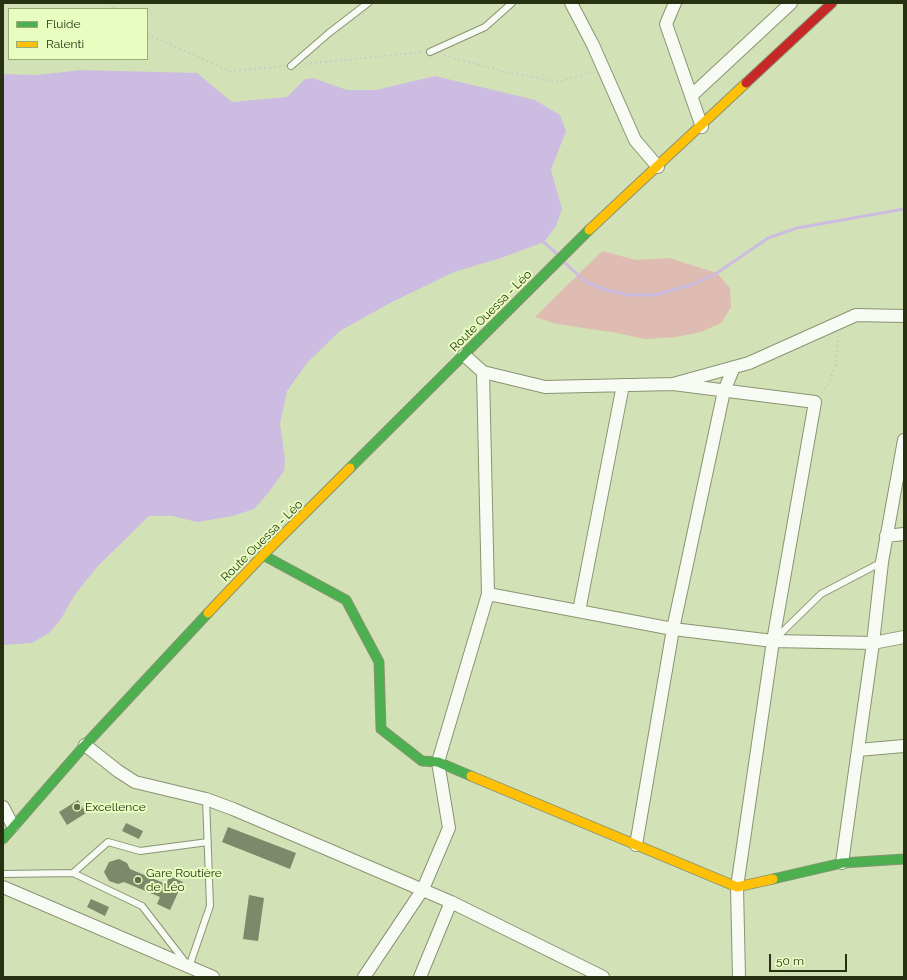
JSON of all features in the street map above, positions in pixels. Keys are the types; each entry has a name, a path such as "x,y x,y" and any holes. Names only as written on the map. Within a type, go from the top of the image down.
{"main road":[{"name":"Route Ouessa - Léo","path":"3,839 85,744 263,555 571,247 702,127 832,3"},
{"path":"263,555 346,600 379,662 381,729 422,761 438,762 737,887 842,863 904,859"}],"street":[{"path":"675,3 666,24 702,127"},
{"path":"691,96 791,3"},
{"path":"570,4 593,45 635,140 658,167"},
{"path":"673,384 749,362 856,315 904,316"},
{"path":"464,355 483,372 545,387 673,384 815,402 773,641 737,887 740,977"},
{"path":"636,846 673,629 724,391 734,367"},
{"path":"364,977 423,889 449,828 438,762 488,594 483,372"},
{"path":"579,611 623,385"},
{"path":"842,863 874,643 882,562 904,440"},
{"path":"886,536 904,534"},
{"path":"488,594 673,629 773,641 874,643 904,637"},
{"path":"85,744 118,772 135,782 206,799 423,889 603,977"},
{"path":"858,750 904,746"},
{"path":"3,807 13,826"},
{"path":"3,886 213,977"},
{"path":"420,977 452,902"}],"lane":[{"path":"291,66 329,33 368,3"},
{"path":"430,52 485,27 512,3"},
{"path":"773,641 821,594 882,562"},
{"path":"189,967 210,906 206,799"},
{"path":"73,872 108,842 140,851 208,842"},
{"path":"3,874 73,872 142,906 189,967"}],"path":[{"path":"148,34 230,71 430,52 501,71 559,82 603,68"},
{"path":"815,402 828,384 836,364 839,322"}],"shaded area":[{"path":"81,70 197,73 232,102 287,97 305,79 313,78 347,90 376,90 435,76 535,100 560,115 566,131 551,170 562,209 556,226 544,242 501,258 454,272 390,303 340,331 307,363 287,391 280,424 285,459 284,471 269,492 254,509 233,516 197,522 172,516 149,516 97,567 74,596 61,619 49,633 32,643 3,645 3,74 37,75"},
{"path":"602,251 636,260 669,258 717,273 730,288 731,307 721,323 701,332 676,337 645,339 617,333 557,324 535,317"}],"building":[{"path":"78,800 86,813 67,825 59,812"},
{"path":"126,823 143,831 139,839 122,831"},
{"path":"228,827 296,853 290,869 222,842"},
{"path":"119,859 127,863 130,869 166,884 170,876 183,882 170,910 157,904 160,897 124,882 118,884 109,881 104,872 109,862"},
{"path":"249,895 264,898 258,941 243,939"},
{"path":"91,899 109,907 105,916 87,907"}],"waterway":[{"path":"565,263 586,282 606,290 629,295 655,295 694,284 717,273 768,238 797,228 904,209"},
{"path":"541,240 556,253"}],"traffic: fast":[{"path":"350,468 589,230"},
{"path":"263,555 346,600 379,662 381,729 422,761 438,762 471,776"},
{"path":"3,839 85,745 208,613"},
{"path":"773,879 842,863 904,859"}],"traffic: slow":[{"path":"589,230 746,83"},
{"path":"208,613 263,555 350,468"},
{"path":"471,776 737,887 773,879"}],"traffic: jam":[{"path":"746,83 832,3"}],"place":[{"name":"Excellence","path":"77,807"},
{"name":"Gare Routière de Léo","path":"138,880"}]}
